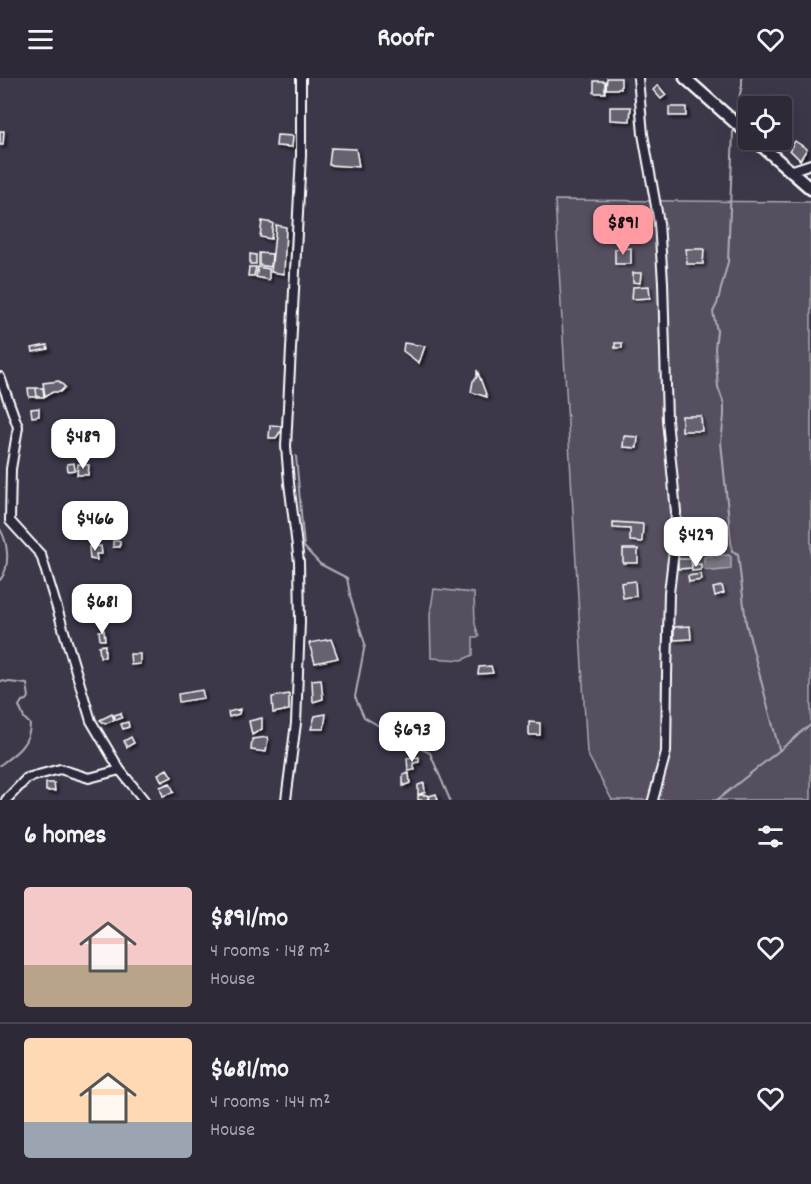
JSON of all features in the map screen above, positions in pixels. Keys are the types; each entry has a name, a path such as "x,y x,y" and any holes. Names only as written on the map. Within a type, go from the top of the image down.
{"street":[{"path":"286,800 296,723 300,622 299,562 286,446 301,155 301,78"},
{"path":"638,78 643,134 659,224 667,420 676,513 675,550 669,594 666,752 652,800"},
{"path":"685,78 738,125"},
{"path":"766,150 811,189"},
{"path":"790,171 811,164"},
{"path":"0,377 18,427 11,469 10,521 41,555 91,721 120,770 144,800"},
{"path":"6,800 27,778 60,769 89,778 120,770"}],"shaded area":[{"path":"555,200 811,202 811,800 612,800 587,753"},
{"path":"729,555 731,569 714,571 704,569 704,557"},
{"path":"434,589 474,593 475,624 479,637 473,637 473,655 462,660 431,658 430,614"}],"building":[{"path":"607,78 621,78 621,89 606,89"},
{"path":"594,81 605,81 605,93 594,93"},
{"path":"658,85 666,95 661,99 653,90"},
{"path":"610,107 631,107 630,121 610,120"},
{"path":"669,107 686,107 686,116 669,116"},
{"path":"0,131 4,131 3,145 0,145"},
{"path":"277,135 293,136 292,147 276,146"},
{"path":"795,141 807,149 800,160 790,150"},
{"path":"331,148 356,149 359,167 329,165"},
{"path":"262,221 273,223 271,239 260,237"},
{"path":"276,225 286,227 284,274 271,272"},
{"path":"618,226 627,227 626,238 618,238"},
{"path":"631,248 631,264 615,264 615,249"},
{"path":"686,249 704,249 703,264 687,264"},
{"path":"259,253 272,254 271,267 259,265"},
{"path":"250,254 256,255 256,264 250,264"},
{"path":"249,267 256,267 254,276 248,276"},
{"path":"258,267 269,269 269,280 256,277"},
{"path":"633,273 641,273 640,283 633,282"},
{"path":"649,286 650,298 632,299 633,287"},
{"path":"404,343 425,346 419,363 403,351"},
{"path":"615,343 622,343 622,348 615,348"},
{"path":"47,345 48,349 33,352 32,348"},
{"path":"477,370 487,397 471,392 473,381 477,377"},
{"path":"59,381 65,387 60,392 53,392 45,396 43,383"},
{"path":"28,388 36,388 37,397 29,397"},
{"path":"36,388 43,388 44,397 37,397"},
{"path":"39,408 39,416 32,417 31,409"},
{"path":"682,416 701,416 702,431 682,431"},
{"path":"270,425 282,426 282,432 276,438 269,438"},
{"path":"624,436 638,437 637,448 623,447"},
{"path":"74,463 75,470 68,471 67,464"},
{"path":"78,464 89,465 88,475 77,475"},
{"path":"613,522 643,524 642,542 630,541 630,529 613,528"},
{"path":"113,541 120,541 120,547 113,547"},
{"path":"101,546 102,554 96,554 97,560 90,559 89,547"},
{"path":"623,549 638,549 638,563 623,563"},
{"path":"678,559 691,559 692,568 678,569"},
{"path":"701,564 701,570 692,571 692,565"},
{"path":"701,574 702,580 689,582 688,576"},
{"path":"635,581 636,596 623,598 621,583"},
{"path":"722,586 724,593 715,596 713,588"},
{"path":"690,626 691,639 674,640 674,627"},
{"path":"104,630 105,640 100,640 99,631"},
{"path":"331,639 338,658 315,663 309,643"},
{"path":"105,645 105,657 100,657 99,646"},
{"path":"130,654 140,654 140,664 131,665"},
{"path":"491,666 493,673 478,674 479,667"},
{"path":"321,679 323,699 313,702 312,680"},
{"path":"202,690 204,698 179,702 178,694"},
{"path":"289,694 289,710 273,713 272,697"},
{"path":"240,709 239,714 229,717 228,712"},
{"path":"121,713 122,718 116,720 114,715"},
{"path":"112,714 114,720 105,724 100,720"},
{"path":"326,714 324,729 311,729 315,716"},
{"path":"262,718 262,729 252,735 249,721"},
{"path":"128,722 129,727 123,729 121,724"},
{"path":"529,722 540,723 540,735 529,735"},
{"path":"131,737 134,743 127,747 124,741"},
{"path":"268,737 266,752 251,750 252,739"},
{"path":"419,757 419,762 413,763 415,770 408,771 407,758"},
{"path":"167,769 172,777 162,782 158,774"},
{"path":"409,773 410,783 403,786 403,775"},
{"path":"46,783 54,783 55,791 46,791"},
{"path":"170,783 174,792 163,796 160,787"},
{"path":"424,783 425,792 418,795 418,785"},
{"path":"436,794 438,800 430,800 429,796"},
{"path":"418,795 428,795 428,800 418,800"}],"waterway":[{"path":"735,116 742,78"},
{"path":"733,130 728,262 713,312 717,331 715,348 718,387 724,404 721,442 732,551 738,554 746,623 779,749"},
{"path":"296,456 304,547 320,564 347,578 365,644 355,697 364,717 404,741 430,753 450,800"},
{"path":"0,529 7,554 6,568 0,580"},
{"path":"0,681 27,684 29,697 19,706 24,718 30,724 24,743 0,765"},
{"path":"717,800 811,725"}]}
